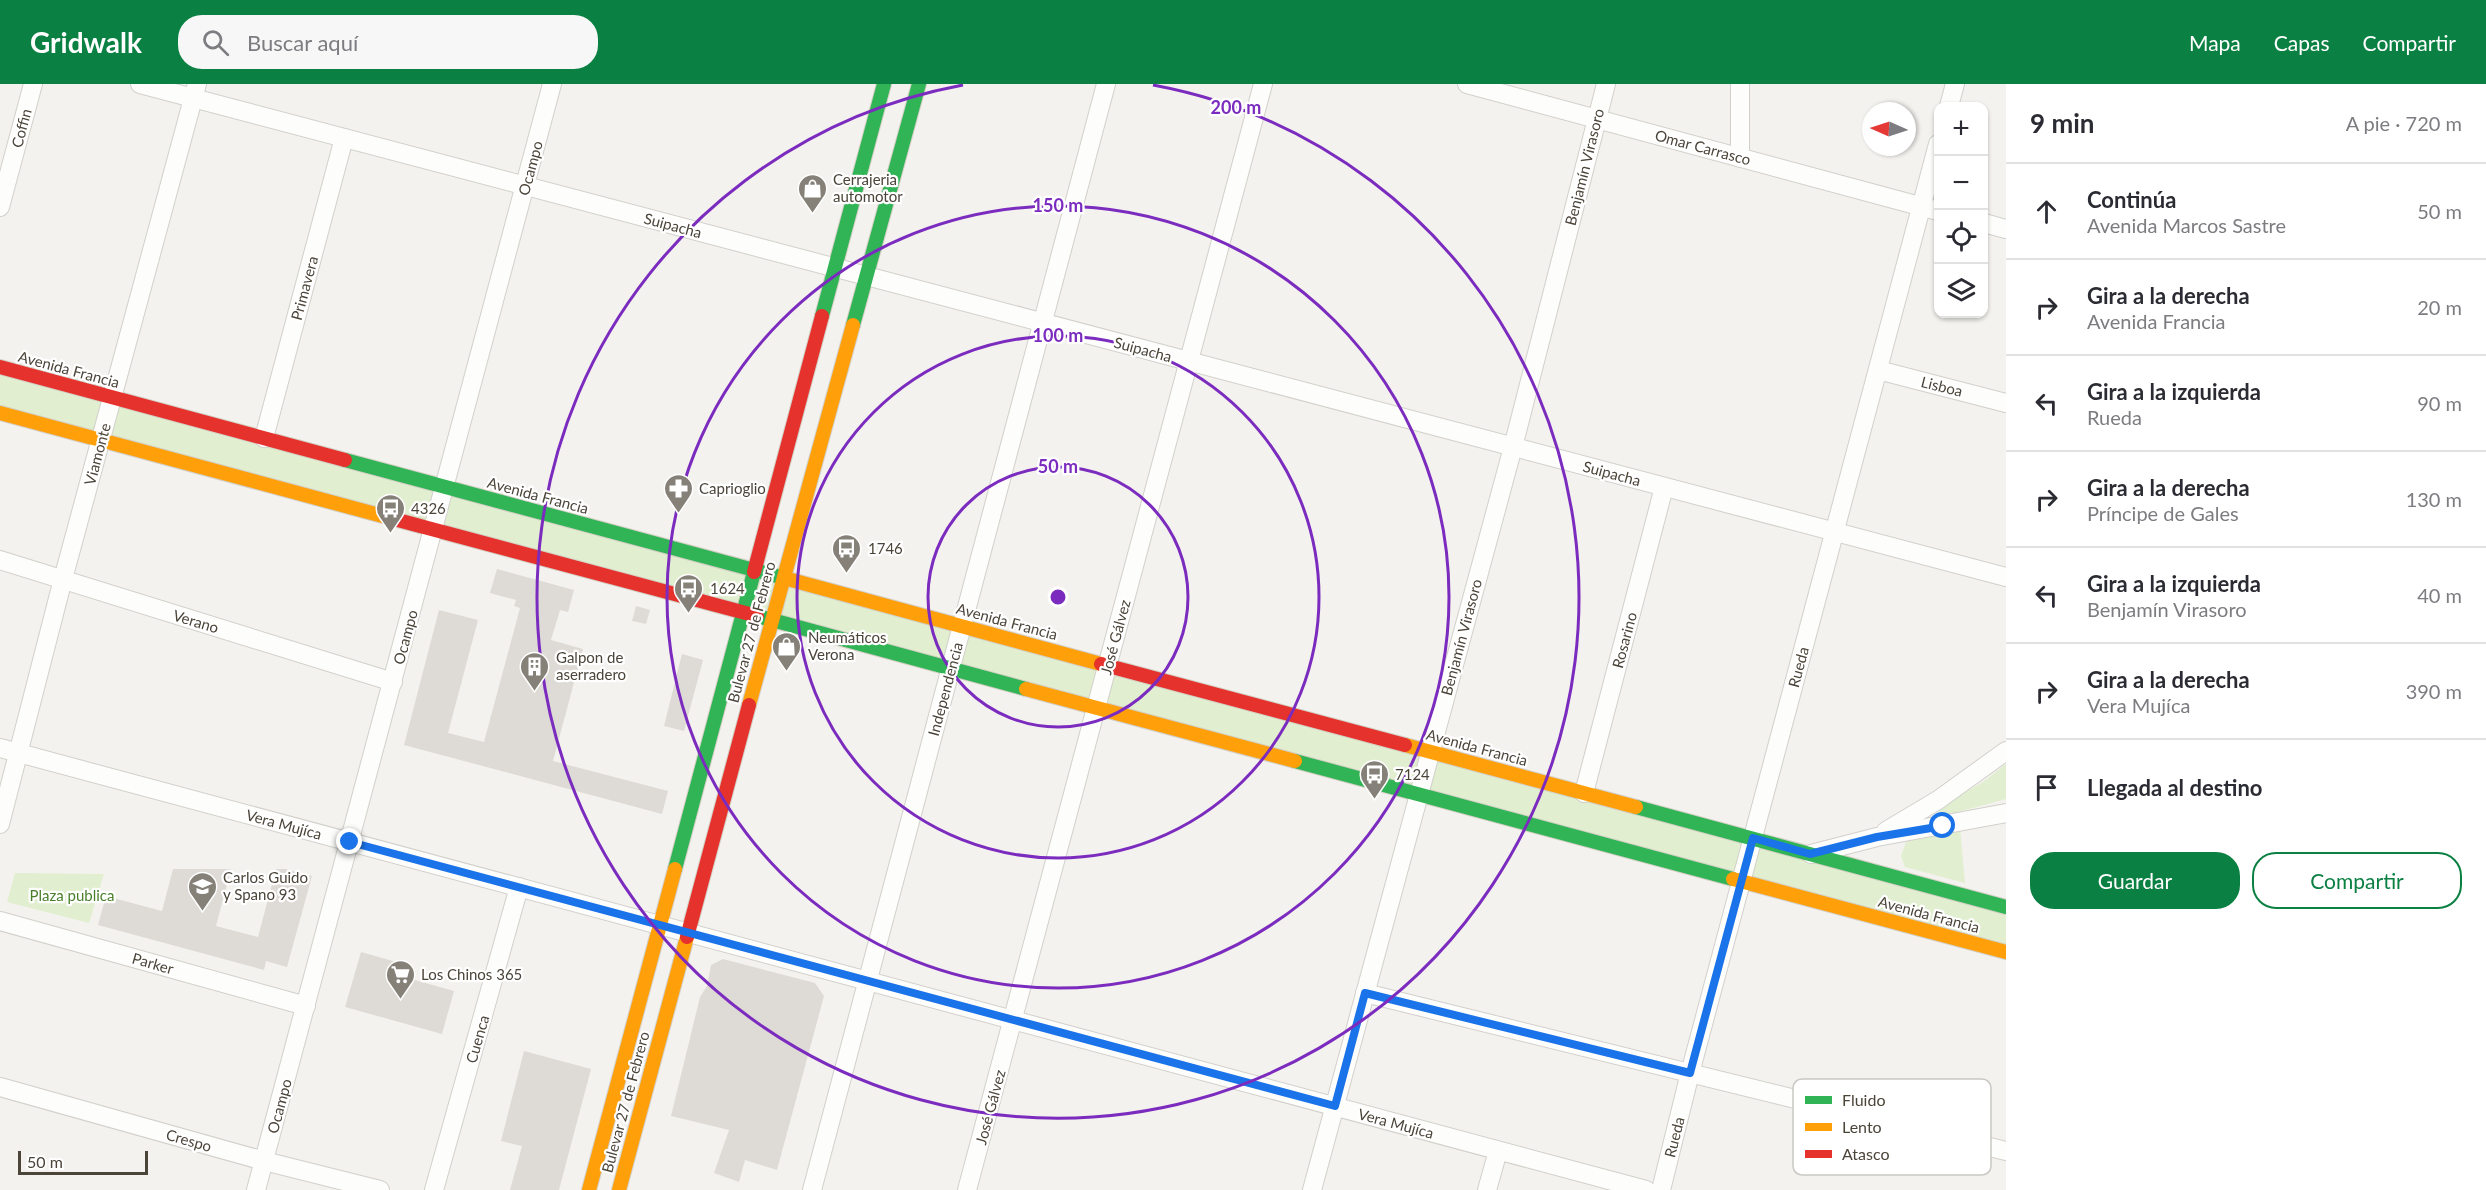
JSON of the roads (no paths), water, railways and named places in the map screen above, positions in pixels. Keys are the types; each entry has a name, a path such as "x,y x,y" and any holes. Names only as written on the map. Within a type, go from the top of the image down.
{"main road":[{"name":"Bulevar 27 de Febrero","path":"590,1190 833,267 884,84"},
{"name":"Bulevar 27 de Febrero","path":"619,1190 783,578 919,84"},
{"name":"Avenida Francia","path":"0,367 2006,907"},
{"name":"Avenida Francia","path":"0,413 1742,879 2006,952"}],"street":[{"name":"Coffin","path":"0,207 33,84"},
{"name":"Suipacha","path":"140,84 195,91 344,138 2006,577"},
{"name":"Ocampo","path":"256,1190 552,84"},
{"name":"Independencia","path":"812,1190 1106,84"},
{"name":"José Gálvez","path":"967,1190 1263,84"},
{"name":"Omar Carrasco","path":"1467,84 1930,208"},
{"name":"Benjamín Virasoro","path":"1312,1190 1418,793 1514,447 1606,84"},
{"path":"1740,84 1740,158"},
{"path":"1950,102 1955,84"},
{"name":"Viamonte","path":"0,824 63,579 195,91"},
{"name":"Primavera","path":"264,438 344,138"},
{"name":"Rueda","path":"1660,1190 1878,370 1930,208 1936,156"},
{"path":"1988,224 2006,229"},
{"name":"Lisboa","path":"1878,370 2006,403"},
{"name":"Rosarino","path":"1584,793 1664,487"},
{"name":"Verano","path":"0,560 393,682"},
{"name":"Vera Mujíca","path":"0,748 1646,1190"},
{"path":"1877,837 1938,800 2006,751"},
{"path":"1810,854 1877,837 2006,813"},
{"name":"Cuenca","path":"434,1190 519,887"},
{"name":"Parker","path":"0,921 306,1006"},
{"path":"1365,993 1793,1098"},
{"name":"Crespo","path":"0,1087 264,1161 380,1190"},
{"path":"1991,1147 2006,1151"},
{"path":"1487,1190 1498,1151"}],"place":[{"name":"Cerrajeria automotor","path":"812,214"},
{"name":"Caprioglio","path":"678,514"},
{"name":"4326","path":"390,534"},
{"name":"1746","path":"847,574"},
{"name":"1624","path":"689,614"},
{"name":"Neumáticos Verona","path":"787,672"},
{"name":"Galpon de aserradero","path":"535,692"},
{"name":"7124","path":"1374,800"},
{"name":"Carlos Guido y Spano 93","path":"202,912"},
{"name":"Los Chinos 365","path":"400,1000"}],"park label":[{"name":"Plaza publica","path":"72,895"}]}
